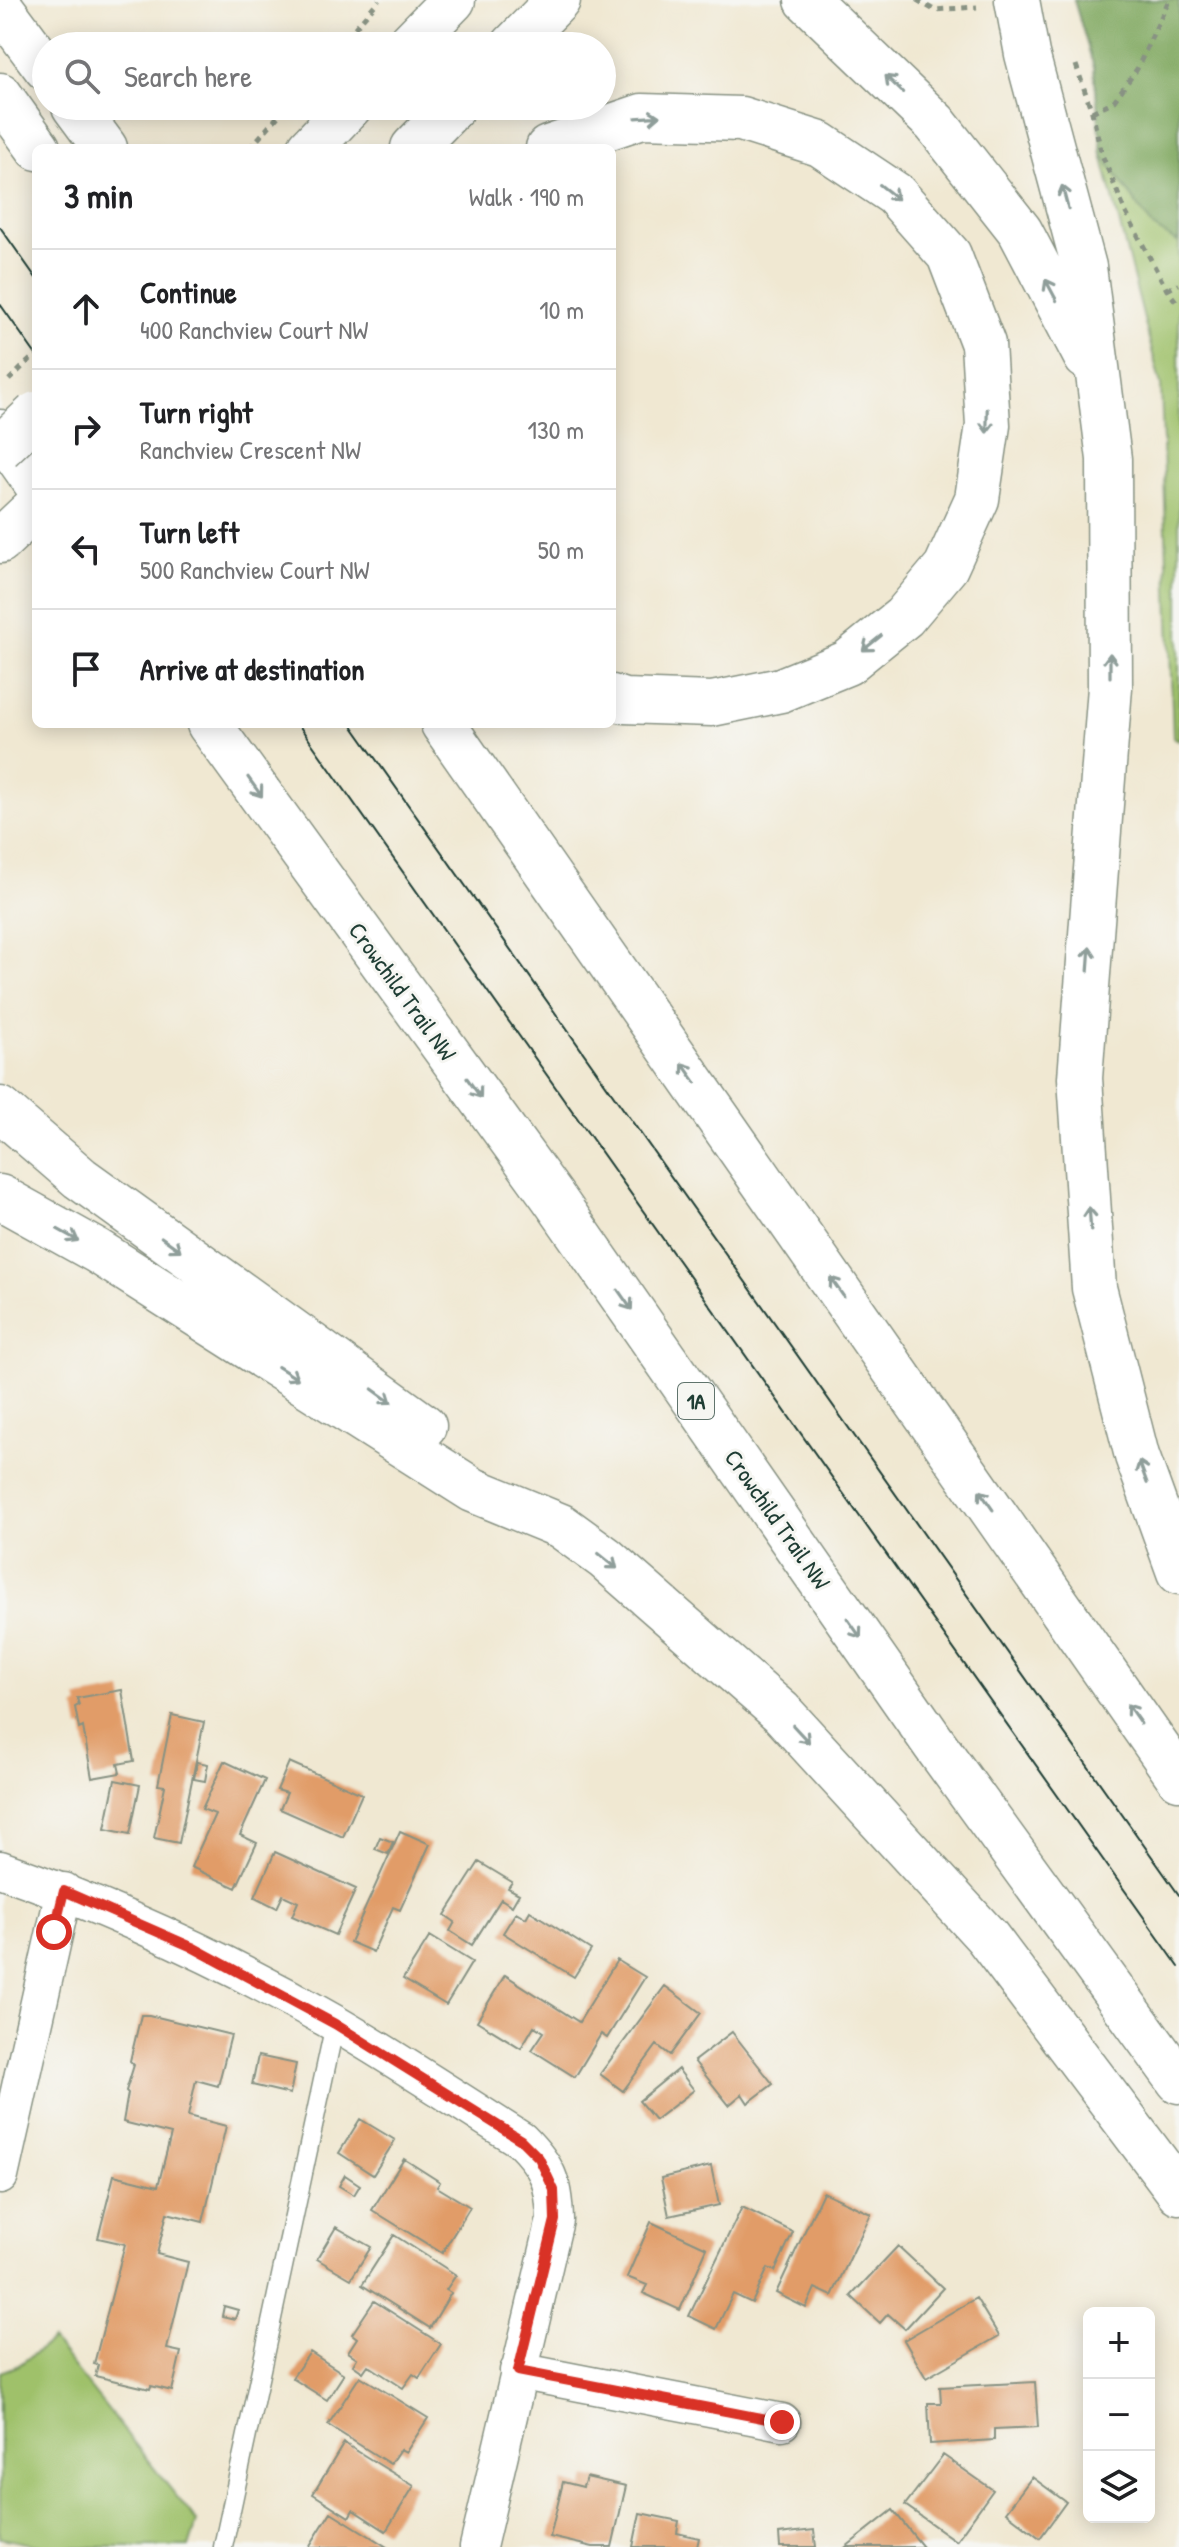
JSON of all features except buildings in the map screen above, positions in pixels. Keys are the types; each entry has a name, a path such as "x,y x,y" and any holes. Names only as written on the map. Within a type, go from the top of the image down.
{"main road":[{"path":"422,32 453,0"},
{"path":"527,32 558,0"},
{"path":"807,0 935,123 1020,231 1101,384"},
{"path":"998,3 1027,54 1084,267 1101,384 1109,459 1110,687 1080,1078 1094,1288 1137,1456 1179,1572"},
{"path":"0,6 32,49"},
{"path":"0,95 35,144"},
{"path":"560,144 642,116 741,119 820,144 895,194 949,255 983,344 988,425 977,499 946,567 904,617 847,663 781,690 712,704 616,698"},
{"path":"84,120 102,144"},
{"path":"314,144 337,120"},
{"path":"417,144 440,120"},
{"path":"0,448 32,418"},
{"path":"0,432 32,477"},
{"path":"0,541 32,511"},
{"name":"Crowchild Trail NW","path":"212,728 552,1196 935,1745 1179,2081"},
{"path":"446,728 1179,1778"},
{"path":"0,1109 80,1178 605,1558 781,1712 987,1937 1179,2192"},
{"path":"0,1197 97,1251 473,1490 561,1526"}],"street":[{"path":"0,1869 64,1891 192,1947 335,2024 521,2140 539,2158 554,2190 555,2220 478,2547"},
{"path":"0,2176 64,1891"},
{"path":"518,2371 782,2422"}],"lane":[{"path":"223,2547 335,2024"}],"path":[{"path":"351,32 379,0"},
{"path":"917,0 934,10 998,3"},
{"path":"1092,112 1114,101 1137,69 1169,0"},
{"path":"1073,56 1092,112 1102,155 1126,213 1167,290 1179,305"},
{"path":"254,144 275,120"},
{"path":"1167,290 1179,284"},
{"path":"0,389 32,358"}],"green space":[{"path":"1074,0 1179,0 1179,740 1173,737 1161,386 1102,155 1094,67"},
{"path":"1074,0 1179,0 1177,242 1153,227 1102,155 1094,67"},
{"path":"52,2340 197,2522 189,2547 44,2547 0,2538 0,2372 19,2365"}],"tram line":[{"path":"0,227 32,272"},
{"path":"0,304 32,349"},
{"path":"301,728 1179,1967"},
{"path":"354,728 1179,1895"}],"route":[{"path":"54,1932 64,1891 192,1947 335,2024 521,2140 539,2158 554,2190 555,2220 518,2371 782,2422"}]}
